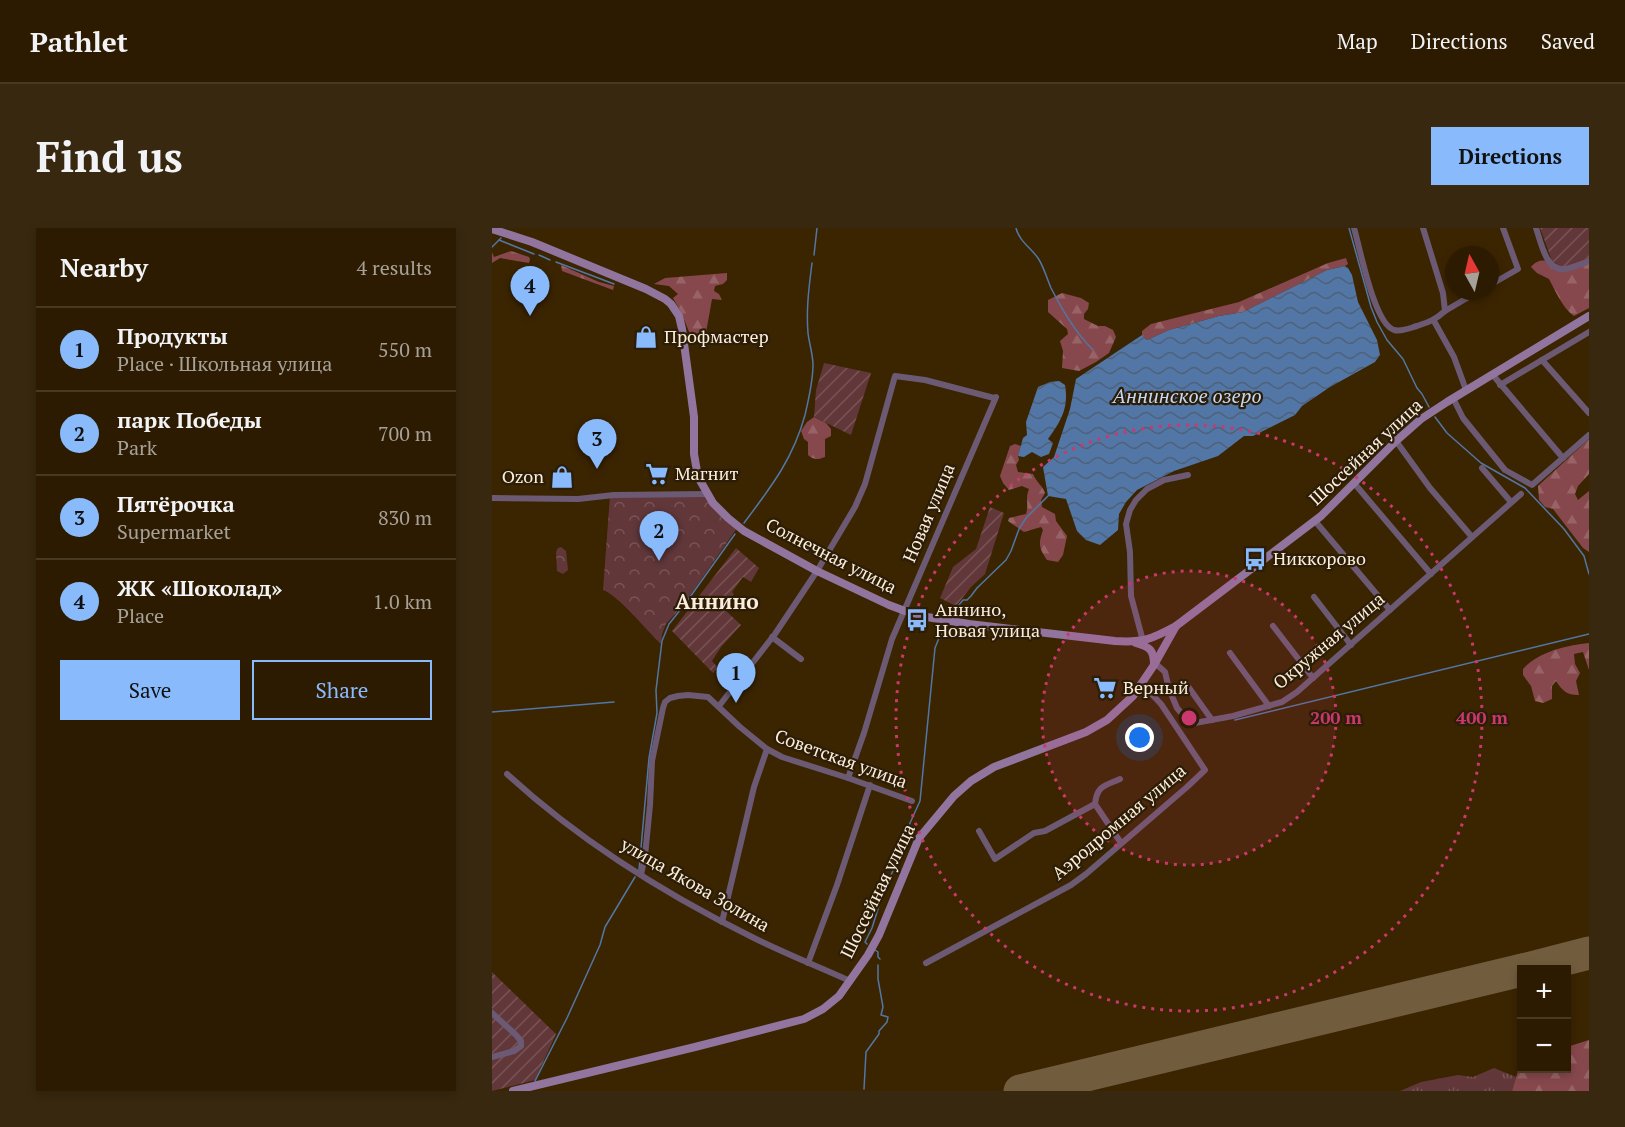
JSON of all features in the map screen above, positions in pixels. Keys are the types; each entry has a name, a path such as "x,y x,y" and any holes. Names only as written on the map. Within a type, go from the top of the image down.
{"main road":[{"name":"Солнечная улица","path":"492,228 646,289 671,304 679,316 682,329 694,417 694,454 698,477 707,494 721,512 742,530 817,571 889,605 927,617 969,624 1133,642 1155,637 1176,626"},
{"name":"Шоссейная улица","path":"513,1091 804,1019 823,1009 839,996 868,955 879,935 919,838 954,796 994,766 1086,732 1107,720 1133,696 1142,684 1176,626 1315,521 1396,441 1421,420 1453,398 1589,316"},
{"path":"1133,642 1147,646 1154,656 1154,664"}],"street":[{"path":"1354,228 1356,246 1374,301 1382,320 1392,329 1399,330 1434,321 1445,311 1464,300"},
{"path":"1423,228 1443,293 1445,311"},
{"path":"1499,280 1518,268 1503,228"},
{"path":"1536,228 1550,264 1556,269 1566,269 1589,261"},
{"path":"1434,321 1454,357 1466,390"},
{"path":"1500,385 1588,334"},
{"path":"1542,360 1589,413"},
{"path":"1492,374 1563,458"},
{"name":"Новая улица","path":"817,571 855,507 865,484 895,376 925,380 995,397 892,639 848,778"},
{"path":"1453,398 1463,418 1505,470 1532,485 1589,435"},
{"path":"1396,441 1430,488 1472,537"},
{"path":"1482,468 1511,502"},
{"path":"1143,641 1131,596 1130,552 1126,524 1130,510 1147,489 1164,480 1188,475"},
{"path":"1354,483 1431,574"},
{"path":"492,498 578,499 614,495 707,494"},
{"name":"Окружная улица","path":"1154,664 1165,672 1169,689 1182,716 1195,723 1269,706 1289,699 1521,495"},
{"path":"1315,521 1390,610"},
{"path":"719,706 772,637 817,571"},
{"path":"1314,597 1351,645"},
{"path":"1273,626 1313,678"},
{"path":"772,637 801,659"},
{"path":"1230,653 1269,706"},
{"name":"Аэродромная улица","path":"926,963 1061,891 1086,874 1205,770 1161,704 1142,684"},
{"path":"1187,685 1212,720"},
{"name":"Советская улица","path":"641,875 645,856 652,761 663,708 665,702 670,698 688,695 708,696 767,750 912,801"},
{"path":"722,922 754,787 767,750"},
{"name":"улица Якова Золина","path":"507,774 572,828 641,875 722,922 850,981"},
{"path":"1120,779 1102,787 1096,793 1095,804 1121,843"},
{"path":"808,963 870,785"},
{"path":"979,831 995,859 1034,832 1045,831 1095,804"},
{"path":"492,1013 520,1039 521,1044 516,1050 492,1057"}],"green space":[{"path":"1540,228 1589,228 1589,258 1562,267 1552,261"},
{"path":"511,251 529,257 529,263 500,258 492,263 492,252 494,257"},
{"path":"1346,258 1348,264 1345,266 1327,270 1243,312 1169,330 1147,340 1142,335 1142,331 1151,324 1239,302 1328,263"},
{"path":"1589,258 1589,308 1574,316 1563,304 1549,279 1531,267 1538,262 1550,261 1562,267"},
{"path":"561,265 599,282 614,286 613,290 562,271"},
{"path":"727,273 727,280 715,286 714,291 722,300 712,299 705,338 701,340 690,334 673,298 678,294 669,286 654,284 665,278"},
{"path":"1062,293 1081,298 1089,303 1084,319 1113,330 1116,337 1109,353 1079,371 1062,368 1063,351 1060,341 1068,334 1067,329 1048,312 1048,300"},
{"path":"824,363 871,373 851,435 814,417 816,390"},
{"path":"814,417 826,423 831,429 831,436 825,439 825,457 818,459 808,455 808,442 801,431"},
{"path":"1589,439 1589,474 1578,486 1575,494 1578,500 1589,491 1589,552 1583,548 1553,509 1545,507 1539,500 1538,486"},
{"path":"1015,444 1021,446 1016,465 1018,472 1033,474 1045,493 1041,500 1042,507 1055,514 1056,521 1067,536 1063,555 1058,562 1047,560 1042,552 1040,542 1043,530 1041,527 1024,532 1008,521 1009,518 1026,514 1029,489 1022,486 1009,490 1000,476 1010,446"},
{"path":"610,496 706,496 737,528 684,604 666,624 661,644 624,606 603,590"},
{"path":"990,507 1004,513 985,574 956,606 940,598 953,567 976,549"},
{"path":"561,547 566,551 568,570 563,574 557,571 556,552"},
{"path":"736,548 759,568 751,582 743,577 732,592 734,594 724,609 741,625 712,661 718,668 713,673 672,631"},
{"path":"1589,643 1589,670 1583,652 1574,654 1575,664 1580,673 1576,681 1579,695 1565,692 1556,681 1552,686 1552,699 1543,703 1535,701 1531,686 1523,675 1523,669 1529,663 1553,650"},
{"path":"492,972 556,1034 535,1080 492,1091"},
{"path":"1589,1040 1589,1091 1512,1091 1518,1073 1571,1073 1571,1046"},
{"path":"1494,1068 1516,1077 1512,1091 1400,1091 1421,1082 1458,1075 1473,1077"}],"water":[{"name":"Аннинское озеро","path":"1345,266 1352,275 1358,302 1377,340 1380,355 1375,362 1330,387 1302,406 1295,415 1253,436 1244,436 1218,456 1174,471 1137,490 1119,514 1118,530 1100,545 1086,540 1077,531 1066,499 1048,496 1043,467 1054,457 1070,409 1076,379 1142,335 1147,340 1169,330 1243,312 1327,270"},
{"path":"1059,381 1065,385 1066,401 1060,420 1048,439 1053,443 1049,454 1041,457 1032,452 1024,457 1018,456 1023,438 1027,435 1026,422 1038,387"}],"waterway":[{"path":"814,255 817,228"},
{"path":"1016,228 1022,241 1040,262 1051,288 1070,321 1093,350"},
{"path":"1349,228 1377,322 1387,340 1403,359 1429,407"},
{"path":"492,247 501,238"},
{"path":"499,240 534,254"},
{"path":"539,255 550,260"},
{"path":"556,262 614,284"},
{"path":"744,523 788,459 805,415 813,371 807,315 812,263"},
{"path":"1435,417 1447,433 1481,463 1525,488 1564,529 1584,556 1589,574"},
{"path":"952,617 953,612 958,612 958,606 963,600 967,600 1006,560 1026,518 1048,496"},
{"path":"639,870 649,758 657,713 656,690 662,641 669,624 735,534"},
{"path":"867,944 865,942 883,893 920,801 935,648 949,625"},
{"path":"1235,720 1589,634"},
{"path":"492,712 614,702"},
{"path":"535,1081 567,1018 600,945 605,927 635,877"},
{"path":"875,950 880,959"},
{"path":"864,1089 866,1052 887,1022 888,1017 881,1015 883,1007 878,965"}],"runway":[{"path":"1542,965 1589,953"},
{"path":"1020,1091 1517,971"}],"place":[{"name":"ЖК «Шоколад»","path":"530,316"},
{"name":"Профмастер","path":"646,337"},
{"name":"Пятёрочка","path":"597,469"},
{"name":"Магнит","path":"657,474"},
{"name":"Ozon","path":"562,477"},
{"name":"Никкорово","path":"1255,559"},
{"name":"парк Победы","path":"659,561"},
{"name":"Аннино, Новая улица","path":"917,620"},
{"name":"Верный","path":"1105,688"},
{"name":"Продукты","path":"736,703"}],"district":[{"name":"Аннино","path":"717,602"}]}
